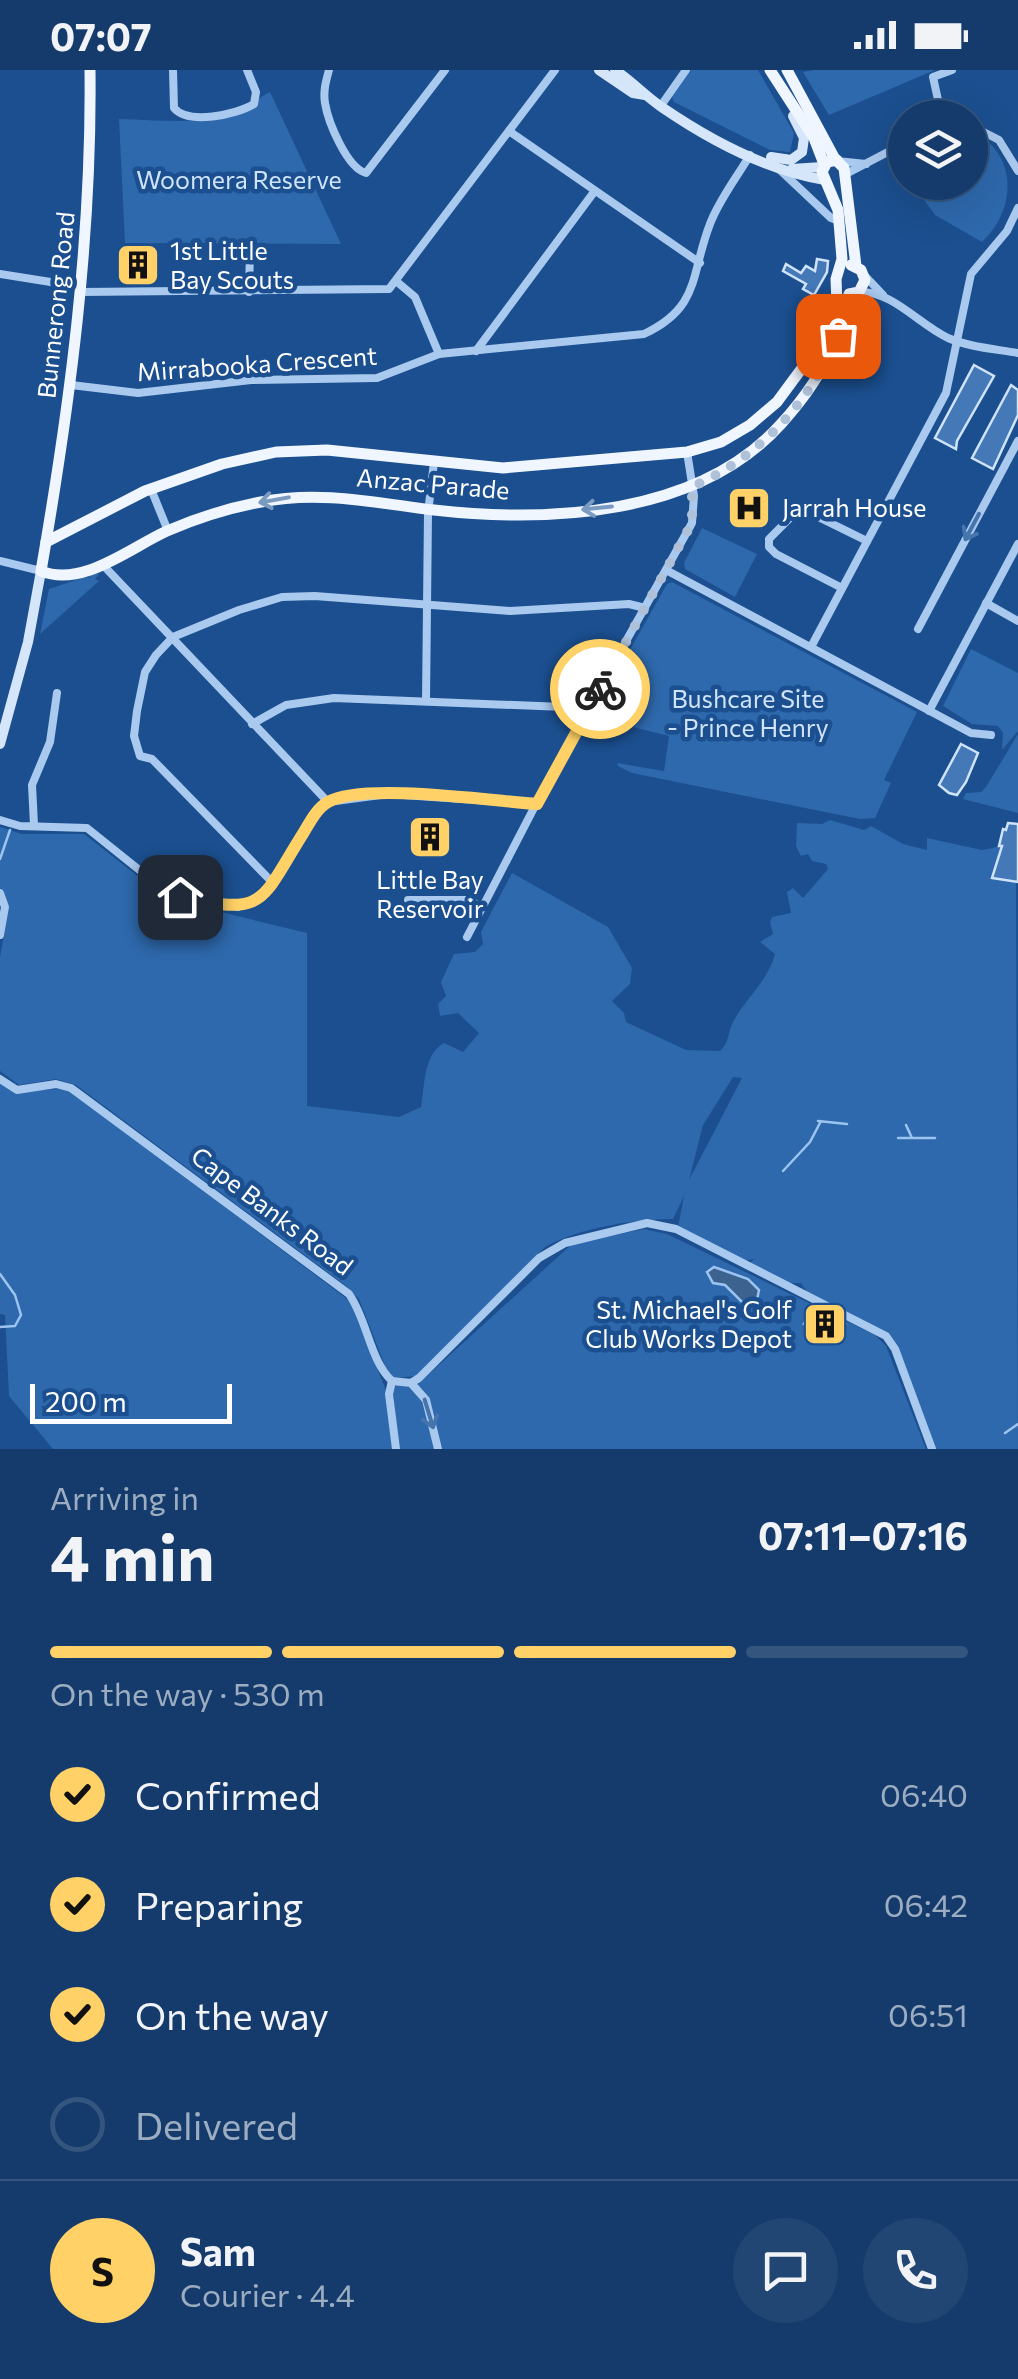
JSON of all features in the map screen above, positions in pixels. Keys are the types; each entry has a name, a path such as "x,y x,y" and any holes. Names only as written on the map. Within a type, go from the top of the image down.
{"main road":[{"name":"Bunnerong Road","path":"46,542 82,289 89,210 90,70"},
{"path":"770,70 814,138 836,182 844,176 860,271"},
{"path":"786,70 829,169 840,221 839,289 857,293"},
{"path":"839,271 847,266 860,271"},
{"name":"Anzac Parade","path":"41,571 66,575 102,564 168,531 222,512 291,497 332,497 508,516 632,503 692,487 736,464 780,426 828,356 857,293 860,271"},
{"name":"Anzac Parade","path":"46,542 151,488 235,461 293,451 340,451 502,468 687,452 730,437 770,410 808,360 837,304 839,289"},
{"path":"41,571 46,542"}],"street":[{"path":"174,70 174,108 184,116 230,115 254,104 256,92 247,70"},
{"path":"329,70 324,88 328,114 354,167 362,172 370,171 444,70"},
{"path":"0,274 82,289 381,292 396,281 555,70"},
{"path":"600,70 706,135 786,169 866,164"},
{"path":"615,70 640,87 645,96"},
{"path":"660,107 686,70"},
{"path":"938,100 933,77 952,70"},
{"path":"750,155 791,160 803,150 802,131 779,84"},
{"path":"509,130 700,263"},
{"path":"988,134 999,140 1018,171"},
{"path":"844,176 888,152"},
{"name":"Mirrabooka Crescent","path":"70,385 138,393 251,380 384,377 440,354 644,334 669,322 686,304 710,222 750,155"},
{"path":"774,164 840,221"},
{"path":"476,351 594,192"},
{"path":"811,647 946,393 971,274 1007,232 1018,208"},
{"path":"248,292 250,250"},
{"path":"860,271 908,315 958,342 1018,353"},
{"path":"396,281 415,296 440,354"},
{"path":"857,293 883,294"},
{"path":"918,629 1018,441"},
{"path":"466,937 695,516 687,452"},
{"path":"426,700 428,509 434,462"},
{"path":"151,488 168,531"},
{"path":"842,588 776,554 769,548 769,539 795,510 803,508 868,540"},
{"path":"929,711 1018,544"},
{"path":"0,561 41,571 22,668 0,744"},
{"path":"102,564 328,802"},
{"path":"666,570 929,711 975,734 990,734"},
{"path":"37,593 44,584 66,575"},
{"path":"272,882 152,759 140,756 134,736 141,686 156,654 170,639 282,597 360,598 510,611 629,604 645,608"},
{"path":"986,603 1018,621"},
{"path":"34,825 32,785 50,742 57,694"},
{"path":"252,724 286,705 310,701 426,700 589,708"},
{"path":"0,820 87,828 158,886 180,897 238,908 256,902 328,802 388,794 537,804"},
{"path":"0,893 5,907 0,935"},
{"path":"408,900 469,900 482,907"},
{"name":"Cape Banks Road","path":"0,1079 17,1090 56,1084 71,1088 349,1294 392,1382"},
{"path":"411,1383 500,1295 554,1249 601,1232 658,1223 884,1335 895,1349 932,1449"},
{"path":"396,1449 389,1394 392,1382 411,1383 426,1400 438,1449"}],"green space":[{"path":"691,70 758,70 794,133 790,152 770,150 674,102 672,97"},
{"path":"813,70 935,70 829,115 803,72"},
{"name":"Woomera Reserve","path":"270,92 341,244 125,243 119,119 176,121 231,116"},
{"path":"988,142 997,152 1008,182 1007,198 994,229 982,242 935,215 924,200 988,200"},
{"path":"702,528 757,554 735,597 685,569 684,563"},
{"path":"99,574 95,579 99,581 40,634 49,589 92,578 85,575"},
{"name":"Bushcare Site - Prince Henry","path":"672,582 917,712 884,780 891,783 875,818 860,819 632,773 618,766 617,763 664,771 669,736 592,717 667,584"},
{"path":"971,649 1018,673 1018,731 1002,750 1003,733 998,726 972,724 943,706"},
{"path":"1018,734 1018,813 963,799 966,793 981,792 986,787"},
{"path":"830,820 864,830 871,826 903,844 927,850 927,838 982,850 1002,846 992,878 1016,881 1018,1449 934,1449 889,1336 807,1292 801,1283 787,1283 750,1263 754,1259 744,1261 678,1227 684,1196 673,1219 607,1226 545,1247 416,1376 394,1378 387,1371 359,1299 346,1286 76,1085 56,1079 19,1085 0,1071 0,957 9,908 0,888 0,827 22,834 84,834 167,899 307,933 307,1106 399,1117 421,1107 426,1071 437,1048 444,1043 463,1052 479,1033 458,1013 440,1016 438,1004 446,996 441,982 454,954 475,952 483,944 481,932 512,873 608,927 632,968 630,984 612,1001 624,1013 626,1022 686,1050 720,1051 738,1014 772,964 775,954 760,942 773,934 772,917 791,913 787,892 793,888 803,898 828,869 826,864 812,861 808,854 801,856 796,846 797,823 822,824","holes":["733,1077 742,1078 689,1180 703,1125"]},
{"path":"0,1083 17,1090 71,1091 351,1302 387,1393 393,1449 53,1449 9,1396 5,1315 0,1314"},
{"path":"644,1229 667,1234 875,1335 886,1346 926,1449 399,1449 392,1384 408,1386 422,1397 418,1384 572,1244"}],"shaded area":[{"path":"714,1267 748,1279 759,1290 757,1300 742,1302 725,1285 713,1283 707,1272"}],"building":[{"name":"1st Little Bay Scouts","path":"130,247 148,247 147,283 129,283"},
{"path":"817,259 828,261 827,272 814,295 803,289 806,284 783,271 786,264 801,273 806,266 815,271"},
{"path":"974,365 994,376 956,449 935,438"},
{"path":"1011,385 1018,390 1018,415 993,469 972,458"},
{"path":"961,744 978,753 957,795 939,785"},
{"path":"1008,823 1018,824 1018,882 992,878 1003,829"},
{"name":"Little Bay Reservoir","path":"430,824 440,828 444,838 440,848 430,852 420,848 416,838 420,828"},
{"name":"St. Michael's Golf Club Works Depot","path":"812,1307 845,1324 837,1340 804,1324"}],"waterway":[{"path":"0,859 10,830"},
{"path":"818,1121 847,1124"},
{"path":"783,1171 810,1142 821,1121"},
{"path":"906,1125 912,1138 935,1138"},
{"path":"898,1138 911,1138"},
{"path":"0,1274 15,1295 21,1315 15,1326 0,1327"},
{"path":"1005,1433 1018,1424"}],"way so far":[{"path":"600,689 692,523 692,487 736,464 780,426 805,394 838,336"}],"place":[{"name":"1st Little Bay Scouts","path":"138,265"},
{"name":"Jarrah House","path":"749,508"},
{"name":"Little Bay Reservoir","path":"430,837"},
{"name":"St. Michael's Golf Club Works Depot","path":"825,1324"}],"route":[{"path":"180,897 238,908 256,902 264,896 320,808 336,799 388,794 537,804 600,689"}]}
